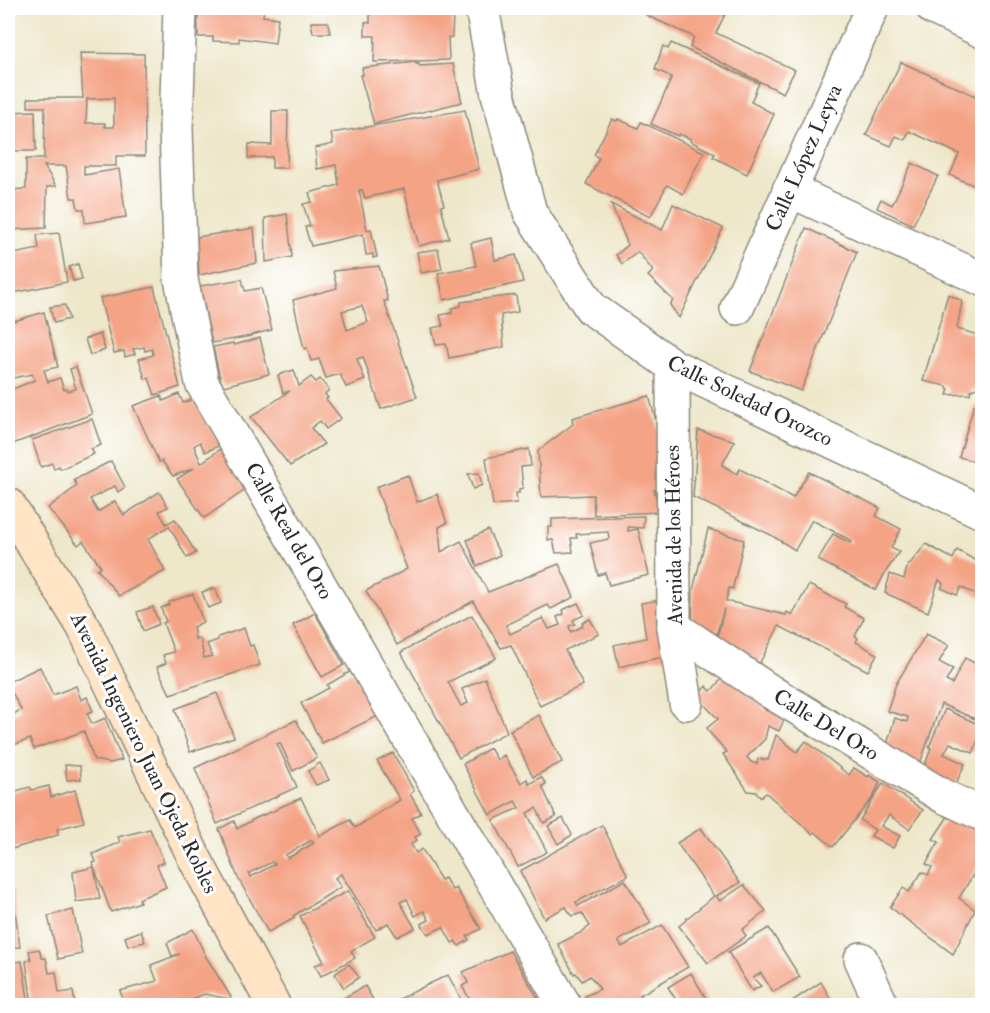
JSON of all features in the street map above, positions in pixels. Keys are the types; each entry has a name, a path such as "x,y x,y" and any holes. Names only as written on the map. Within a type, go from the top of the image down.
{"main road":[{"name":"Avenida Ingeniero Juan Ojeda Robles","path":"8,504 83,626 195,859 274,1005"}],"street":[{"name":"Calle Real del Oro","path":"180,8 176,128 181,279 202,382 565,1005"},
{"name":"Calle Soledad Orozco","path":"482,8 498,94 530,212 591,308 673,366 982,512"},
{"name":"Calle López Leyva","path":"737,308 872,8"},
{"path":"933,8 982,31"},
{"path":"789,190 982,279"},
{"name":"Avenida de los Héroes","path":"673,366 674,627 686,703"},
{"name":"Calle Del Oro","path":"674,627 792,705 943,796 982,814"},
{"path":"861,959 882,1005"}],"building":[{"path":"8,8 10,8 12,47 8,47"},
{"path":"215,8 264,8 263,16 278,18 275,43 239,38 239,42 213,41 213,37 198,37 198,9 215,11"},
{"path":"370,8 449,8 449,14 453,14 452,37 448,38 449,60 374,62 375,36 365,36 365,22 370,23"},
{"path":"649,8 728,8 716,33 795,70 783,93 690,47 694,37 646,15"},
{"path":"311,22 328,22 330,33 313,33"},
{"path":"671,43 759,83 751,102 774,114 747,174 713,157 715,154 690,141 691,139 651,124 672,77 655,69 663,46 668,49"},
{"path":"80,53 144,54 145,156 116,156 116,166 84,166 84,175 119,169 126,217 85,223 84,209 78,209 76,198 71,198 66,166 44,166 56,186 47,187 46,228 8,230 8,190 26,189 26,159 44,159 45,107 28,107 28,98 83,98","holes":["114,98 114,127 105,127 105,123 86,123 87,99"]},
{"path":"416,62 420,66 453,64 462,102 374,124 360,75 363,75 362,68"},
{"path":"901,62 982,99 980,108 982,110 982,189 950,175 959,154 909,131 905,140 896,136 891,146 866,135"},
{"path":"465,110 479,169 437,180 449,238 419,246 404,189 365,198 362,190 359,190 367,230 371,229 377,257 373,258 373,254 366,255 363,234 311,246 305,227 310,226 303,204 312,202 309,193 339,185 336,165 317,169 315,148 333,144 331,133"},
{"path":"35,111 36,151 8,151 8,112"},
{"path":"272,111 288,111 287,168 272,168 272,157 248,158 249,144 272,145"},
{"path":"612,119 617,121 618,119 638,128 641,122 704,152 683,194 667,185 650,217 586,184 599,158 594,155"},
{"path":"912,163 938,176 913,225 877,208 881,199 892,205"},
{"path":"611,204 662,230 673,204 723,228 679,318 670,305 673,300 648,276 653,271 638,252 622,264 616,255 628,245"},
{"path":"287,214 292,257 266,262 265,218"},
{"path":"254,228 257,263 199,275 197,237"},
{"path":"806,228 857,252 801,391 750,371"},
{"path":"59,233 67,282 8,294 8,255 39,249 37,235"},
{"path":"491,238 495,260 516,255 523,282 444,300 438,273 476,266 471,243"},
{"path":"438,249 442,269 421,273 417,252"},
{"path":"78,264 82,279 73,281 69,267"},
{"path":"379,266 388,301 384,301 417,397 381,409 363,357 357,359 365,380 346,387 340,374 326,378 319,359 311,361 307,348 304,349 293,300 337,288 333,271","holes":["362,306 368,322 347,330 342,311"]},
{"path":"242,279 245,291 261,288 272,330 212,343 200,286"},
{"path":"154,287 180,387 155,395 149,378 145,379 139,359 153,355 152,349 145,351 144,347 133,349 135,354 125,357 124,351 114,353 100,298"},
{"path":"948,294 962,301 957,329 982,336 982,355 977,372 982,379 982,386 971,390 970,394 947,395 949,389 947,386 923,381"},
{"path":"516,295 518,312 501,315 504,347 449,358 446,344 436,345 432,328 443,326 440,315 452,313 452,308 461,306 461,302"},
{"path":"65,305 69,319 54,323 50,307"},
{"path":"44,312 58,367 44,370 48,382 60,378 64,390 76,389 70,369 76,367 92,414 10,445 8,441 8,391 35,380 32,374 8,379 8,314 12,313 14,321"},
{"path":"100,334 105,350 90,355 85,339"},
{"path":"260,338 269,374 224,386 221,382 213,347 233,343 234,345"},
{"path":"294,370 299,386 311,377 316,382 320,379 329,390 325,394 328,398 326,399 341,418 326,429 320,421 311,428 324,444 290,466 251,417 290,391 283,393 278,375"},
{"path":"179,394 183,403 193,399 221,445 205,452 200,442 194,446 201,463 222,448 247,489 204,518 177,479 194,468 173,476 162,461 159,462 133,406 161,396 163,401"},
{"path":"649,396 668,463 665,489 654,490 660,512 594,515 593,495 541,497 538,451 573,424 572,418"},
{"path":"974,405 982,405 982,463 959,457"},
{"path":"92,419 101,445 91,449 94,454 61,469 59,466 54,469 52,463 41,467 32,440"},
{"path":"698,430 735,441 722,465 737,474 740,469 793,498 809,472 880,508 876,516 901,529 891,548 899,552 876,590 818,560 833,534 850,543 852,541 812,520 795,550 771,535 693,497"},
{"path":"529,449 531,466 521,467 523,488 516,493 517,503 493,505 486,458"},
{"path":"111,461 125,487 118,492 115,486 90,499 98,512 115,501 124,515 159,492 168,507 159,511 166,524 175,519 196,553 187,558 169,526 148,539 165,571 119,596 97,569 101,567 83,541 78,545 48,508 77,486 74,480"},
{"path":"479,473 482,485 473,489 468,474"},
{"path":"408,475 417,502 437,494 447,523 439,527 441,552 461,541 488,592 559,564 574,597 551,609 548,605 506,625 510,634 543,618 549,629 560,625 557,617 564,614 563,610 578,603 584,615 573,620 575,624 569,626 571,632 583,626 582,623 590,619 599,634 565,650 583,685 540,706 511,645 501,648 473,601 397,645 366,591 407,569 376,487"},
{"path":"644,516 643,528 628,527 628,531 638,529 649,575 609,585 605,573 598,575 590,543 609,539 608,532 576,534 577,538 571,538 573,552 556,553 553,540 548,540 548,527 552,527 552,519"},
{"path":"708,529 744,540 733,589 729,588 726,601 786,615 787,612 792,615 809,585 846,604 844,607 864,618 855,636 858,638 856,642 877,654 868,671 779,626 753,676 714,650 724,609 716,636 692,629 693,590"},
{"path":"488,530 500,555 477,566 467,540"},
{"path":"926,544 953,559 957,550 982,564 982,598 961,587 957,595 941,588 943,584 939,580 928,612 885,593 890,574 904,579 908,564"},
{"path":"215,588 221,603 208,608 202,592"},
{"path":"193,594 203,622 193,627 195,639 200,638 204,658 212,656 207,644 218,640 218,637 244,628 260,665 170,694 157,667 166,663 163,655 174,652 163,623 166,622 161,608 169,605 169,602"},
{"path":"666,599 674,656 619,667 614,645 646,638 641,603"},
{"path":"153,607 159,624 143,631 137,612"},
{"path":"315,613 344,665 322,677 293,625"},
{"path":"472,615 496,658 448,682 461,706 468,703 462,689 485,678 507,732 459,758 401,652"},
{"path":"926,634 949,645 939,662 953,669 946,681 952,684 965,658 982,667 982,722 941,704 917,772 884,754 895,718 907,722 908,717 887,711 896,684"},
{"path":"40,667 53,695 76,686 81,700 87,697 93,711 87,713 92,724 105,718 122,760 110,763 94,760 84,731 34,749 30,739 8,747 8,717 21,710 13,694 8,697 8,682"},
{"path":"351,671 380,715 322,743 301,703 329,688 327,685"},
{"path":"726,674 767,711 769,708 786,715 779,731 768,726 765,739 747,757 751,762 757,764 758,759 768,760 776,735 797,752 806,741 849,775 854,768 880,782 873,797 833,847 815,832 813,834 766,793 761,797 756,792 748,791 723,754 727,752 710,733 707,728 718,719 698,698 698,695 706,686 711,691"},
{"path":"217,693 234,737 190,752 175,709"},
{"path":"945,709 982,726 973,753 950,743 944,754 965,764 953,790 922,774 931,748 929,747"},
{"path":"539,715 562,762 533,777 510,730"},
{"path":"296,720 317,758 293,771 280,743 277,744 297,787 217,824 195,768"},
{"path":"490,748 497,760 504,755 521,783 527,779 529,784 541,777 546,784 542,786 556,817 544,823 536,808 527,813 547,852 518,867 493,820 519,808 515,801 490,815 463,764"},
{"path":"393,753 414,791 410,794 421,813 412,818 421,834 415,837 417,840 411,844 416,853 422,849 441,880 445,878 452,890 456,888 481,929 467,936 469,940 459,946 455,941 452,943 443,927 428,934 421,924 429,920 424,911 415,916 407,899 400,902 415,928 397,937 388,923 376,930 341,874 335,878 341,887 293,916 295,918 268,932 238,878 219,829 234,821 237,829 301,798 320,836 350,820 355,828 400,800 377,761","holes":["312,840 314,843 288,858 285,855","272,862 275,864 251,877 249,873"]},
{"path":"320,763 329,780 316,785 308,771"},
{"path":"65,765 80,766 81,779 67,780"},
{"path":"883,783 923,810 909,829 889,815 881,826 900,836 893,848 871,836 875,830 860,820"},
{"path":"49,786 51,797 75,790 84,822 57,829 58,835 12,849 8,838 8,793 30,787 32,790"},
{"path":"949,815 982,833 982,867 979,865 959,898 975,910 953,954 890,907 903,888 909,892 922,872 928,875 932,867 926,864 939,842 933,839"},
{"path":"563,818 572,835 558,844 548,826"},
{"path":"602,825 628,876 576,902 578,906 625,880 651,923 618,941 622,947 662,925 688,967 640,995 643,1000 634,1005 590,1005 585,996 600,989 590,976 582,981 576,973 574,974 558,944 590,926 582,913 572,916 566,907 544,918 520,871"},
{"path":"701,828 740,883 716,896 720,901 744,885 766,911 742,930 746,936 708,963 679,926 714,896 677,843"},
{"path":"150,829 164,862 157,865 166,887 139,899 140,902 111,912 93,863 96,862 93,854 120,842 118,837"},
{"path":"94,867 100,899 76,902 73,872"},
{"path":"12,889 20,947 8,948 8,890"},
{"path":"348,891 375,937 351,951 355,958 321,976 315,965 324,962 300,916"},
{"path":"73,910 82,954 58,959 48,916"},
{"path":"769,928 800,977 773,992 761,973 753,978 761,986 752,991 728,952"},
{"path":"193,929 206,957 231,997 229,999 205,994 194,998 194,1003 204,999 207,1005 125,1005 120,991 157,981 151,965 180,954 172,956 167,943"},
{"path":"141,931 145,942 128,946 125,937"},
{"path":"39,949 42,958 46,958 49,973 56,972 59,993 73,991 75,1005 32,1005 26,961 31,960 29,951"},
{"path":"510,951 542,1005 485,1005 483,1002 473,1005 462,986 468,983 463,972"},
{"path":"22,961 29,1005 8,1005 8,963"},
{"path":"349,964 359,977 344,988 335,974"},
{"path":"691,973 710,1005 679,1005 668,987"},
{"path":"448,975 464,1005 388,1005 427,985"},
{"path":"821,982 834,1005 786,1005"},
{"path":"365,986 376,1005 331,1005"}]}
